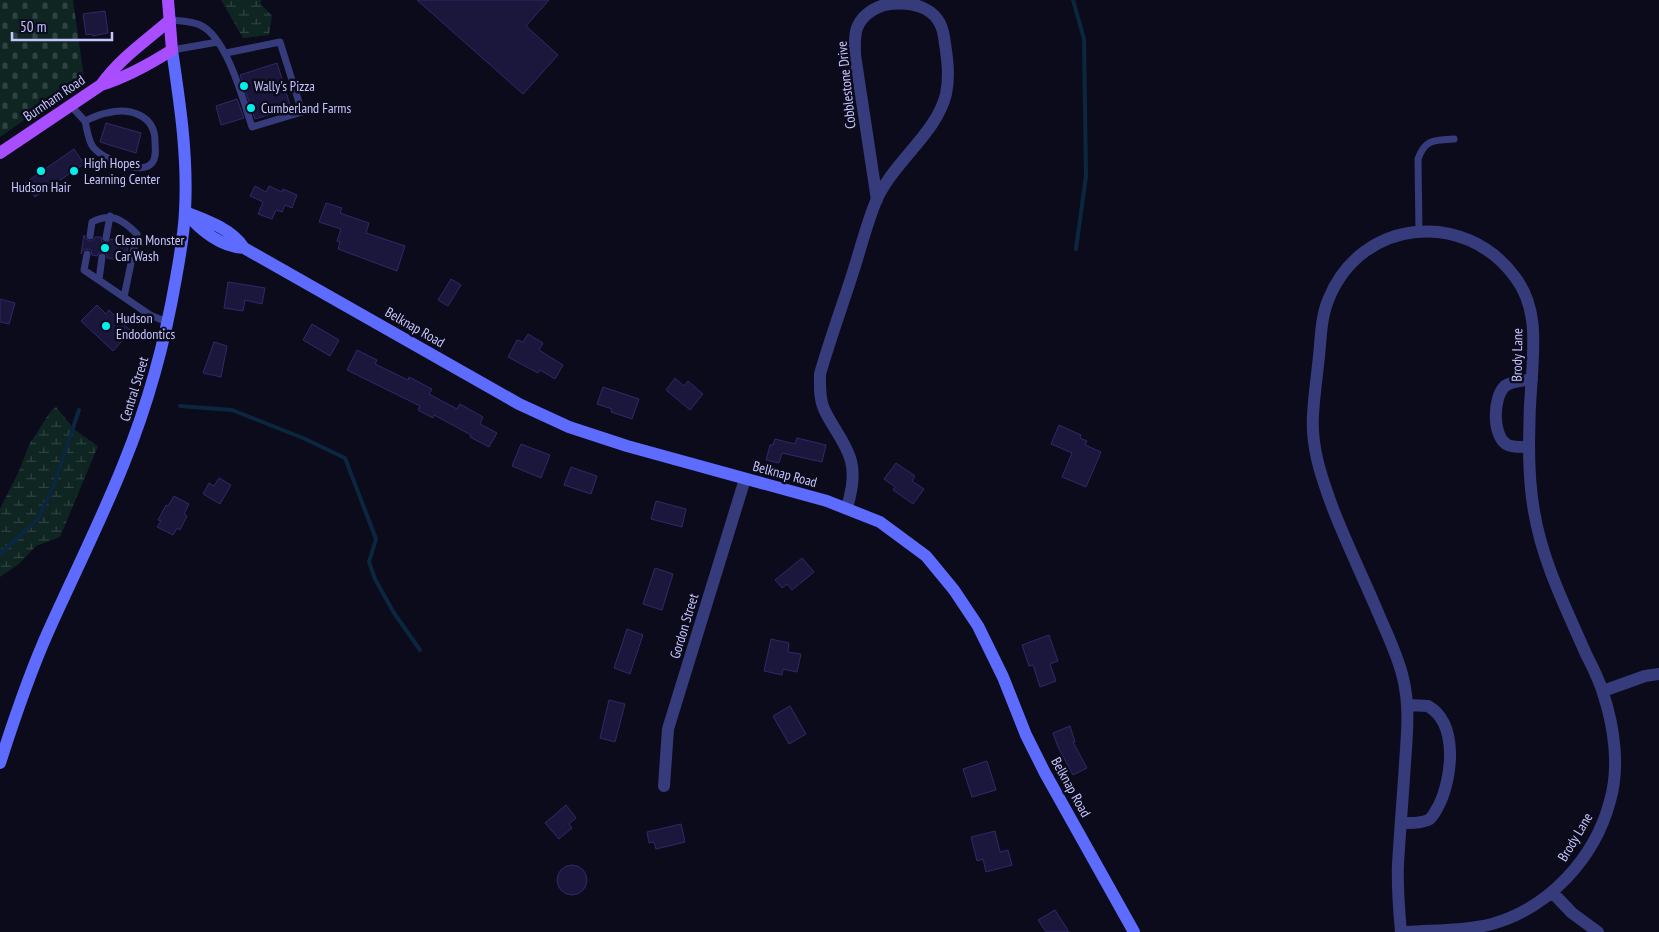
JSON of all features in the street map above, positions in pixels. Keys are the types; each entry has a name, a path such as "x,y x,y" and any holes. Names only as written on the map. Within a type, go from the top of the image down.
{"main road":[{"name":"Central Street","path":"168,0 172,50"},
{"name":"Burnham Road","path":"101,84 111,70 126,55 170,20"},
{"name":"Burnham Road","path":"0,153 101,84 117,80 134,72 172,50"}],"street":[{"name":"Cobblestone Drive","path":"847,508 852,483 851,461 847,448 823,408 820,392 820,374 877,200 893,172 937,116 946,95 948,66 942,28 935,15 916,3 895,2 872,10 862,18 856,33 855,55 877,200"},
{"name":"Central Street","path":"0,763 44,641 94,533 133,440 156,371 181,246 185,212 185,148 172,50"},
{"name":"Belknap Road","path":"185,212 204,219 238,238 244,248 519,404 561,423 627,446 847,508 880,522 926,556 954,590 978,626 1003,677 1026,736 1134,932"},
{"name":"Brody Lane","path":"1401,932 1397,869 1408,704 1404,679 1396,653 1319,471 1314,446 1312,420 1325,309 1336,284 1351,263 1372,247 1397,236 1419,232 1441,232 1466,238 1497,257 1515,276 1524,292 1532,317 1534,335 1529,447 1531,490 1538,533 1555,580 1603,691 1613,736 1614,781 1610,801 1596,838 1574,871 1552,892 1529,909 1493,924 1407,932"},
{"path":"1529,447 1509,445 1500,438 1496,426 1497,402 1501,392 1508,384 1532,379"},
{"name":"Gordon Street","path":"664,786 668,729 746,479"},
{"path":"1603,691 1645,676 1659,674"},
{"path":"1401,823 1425,822 1432,818 1443,796 1451,766 1450,747 1440,717 1428,706 1408,704"},
{"path":"1552,892 1572,913 1598,932"}],"lane":[{"path":"170,20 201,25 218,42 226,53 252,127 302,112 280,42 226,53"},
{"path":"172,50 218,42"},
{"path":"70,105 85,121 92,146 99,153 112,160 136,168 144,168 152,164 155,156 155,133 152,125 142,116 128,111 116,111 85,121"},
{"path":"1419,232 1418,159 1421,150 1428,143 1435,140 1454,138"},
{"path":"90,236 92,222 102,216 110,216 128,225 136,234 124,296"},
{"path":"106,238 110,216"},
{"path":"87,254 84,270 150,315 167,322"},
{"path":"99,280 102,257"}],"green space":[{"path":"0,0 73,0 84,78 0,137"},
{"path":"221,0 262,0 260,3 272,16 269,35 243,38"},
{"path":"56,407 75,430 98,446 60,537 36,546 19,564 0,577 0,509 19,471 29,445 50,412"}],"building":[{"path":"417,0 549,0 526,26 558,55 523,94"},
{"path":"105,11 108,33 93,36 92,34 86,35 83,14"},
{"path":"277,63 291,108 255,119 240,75"},
{"name":"Cumberland Farms","path":"237,99 244,118 221,125 216,106"},
{"path":"106,123 141,133 136,153 100,142"},
{"path":"74,149 84,164 35,197 25,183"},
{"path":"255,186 266,192 269,186 282,192 283,189 297,195 292,208 285,205 282,212 276,210 272,219 258,214 263,202 250,196"},
{"path":"326,203 342,208 340,213 369,223 366,233 405,246 397,271 338,249 340,242 337,241 341,229 319,222"},
{"name":"Clean Monster Car Wash","path":"84,235 89,241 92,241 95,237 101,237 102,242 106,243 111,239 129,242 125,261 107,258 107,255 103,252 100,252 97,256 92,255 91,250 87,249 83,250 81,254"},
{"path":"451,279 461,285 448,306 438,300"},
{"path":"228,282 265,288 262,304 245,300 243,311 224,308"},
{"path":"0,299 15,303 9,324 0,322"},
{"name":"Hudson Endodontics","path":"97,305 106,314 109,310 131,331 113,351 81,321"},
{"path":"312,324 339,340 330,356 303,340"},
{"path":"528,334 543,343 539,350 563,365 555,379 540,370 538,373 508,357 517,340 523,342"},
{"path":"214,342 227,346 221,377 203,373"},
{"path":"357,350 377,360 375,364 408,380 409,377 432,389 429,394 457,409 460,404 483,417 480,424 497,433 489,447 434,415 433,418 418,410 420,406 347,370"},
{"path":"675,378 684,386 688,381 703,394 690,410 666,390"},
{"path":"603,387 639,399 632,419 611,412 612,409 597,404"},
{"path":"1059,425 1081,435 1080,438 1087,441 1085,445 1101,452 1086,487 1062,477 1072,453 1051,444"},
{"path":"797,438 826,445 822,462 782,453 779,463 766,460 770,445 773,445 775,439 795,444"},
{"path":"521,444 550,455 541,478 512,466"},
{"path":"896,463 915,476 912,481 924,489 913,504 893,490 895,487 884,479"},
{"path":"571,467 597,476 591,494 564,485"},
{"path":"219,478 231,485 220,504 203,494 209,483 214,486"},
{"path":"174,496 189,504 184,514 187,516 180,530 177,528 173,535 157,527 161,521 158,520 166,505 168,506"},
{"path":"656,501 686,509 682,527 651,519"},
{"path":"802,558 814,572 792,590 787,584 782,588 775,580"},
{"path":"655,568 673,574 662,610 643,604"},
{"path":"627,629 643,635 630,674 614,668"},
{"path":"1049,635 1058,661 1050,664 1056,681 1040,687 1033,665 1029,666 1022,645"},
{"path":"771,639 789,643 788,652 801,654 797,672 783,669 782,675 764,671"},
{"path":"609,700 625,704 615,742 600,738"},
{"path":"790,706 806,734 789,744 773,716"},
{"path":"1070,726 1075,742 1073,742 1087,768 1073,775 1058,747 1053,733"},
{"path":"987,761 996,790 972,797 963,769"},
{"path":"566,805 576,818 569,824 572,828 559,839 545,823"},
{"path":"681,824 685,842 656,849 654,842 649,843 647,832"},
{"path":"995,831 1000,852 1008,850 1012,865 986,872 983,859 977,861 971,837"},
{"path":"572,865 578,866 586,874 586,886 578,894 572,895 566,894 558,886 557,880 558,874 566,866"},
{"path":"1055,910 1069,932 1046,932 1038,920"}],"waterway":[{"path":"1073,0 1084,39 1086,176 1076,249"},
{"path":"180,406 232,410 303,438 345,458 376,539 369,562 375,579 394,613 420,650"},
{"path":"0,554 38,519 55,482 79,410"}],"place":[{"name":"Wally's Pizza","path":"244,86"},
{"name":"Cumberland Farms","path":"251,108"},
{"name":"Hudson Hair","path":"41,171"},
{"name":"High Hopes Learning Center","path":"74,171"},
{"name":"Clean Monster Car Wash","path":"105,248"},
{"name":"Hudson Endodontics","path":"106,326"}]}
